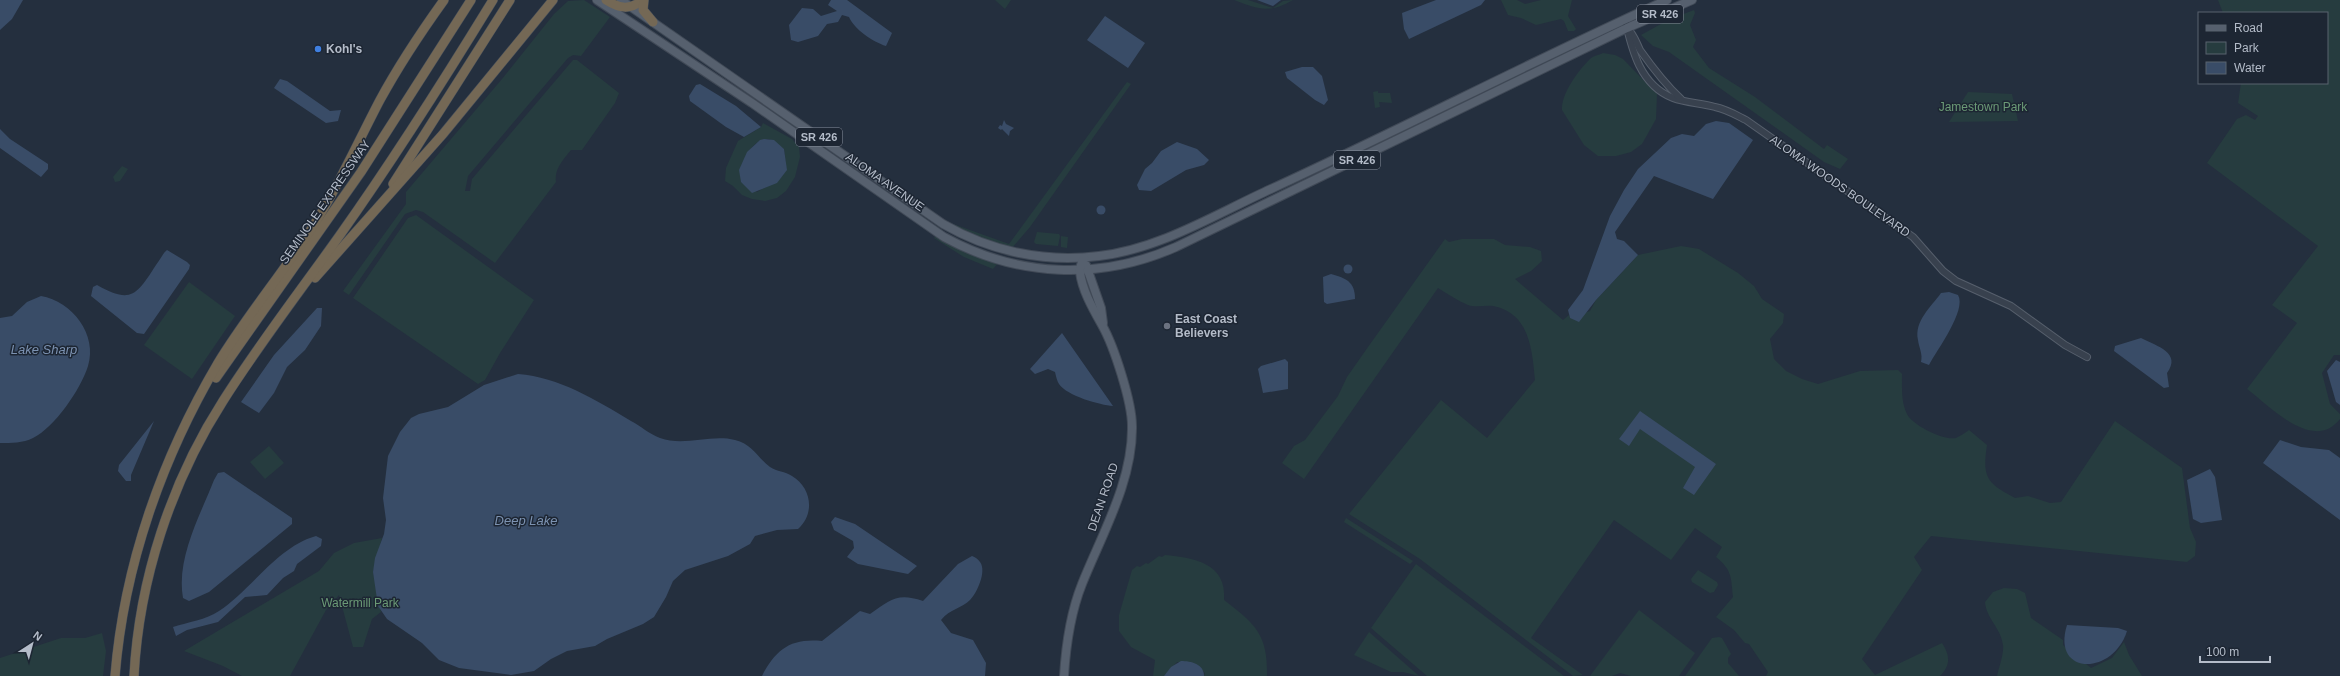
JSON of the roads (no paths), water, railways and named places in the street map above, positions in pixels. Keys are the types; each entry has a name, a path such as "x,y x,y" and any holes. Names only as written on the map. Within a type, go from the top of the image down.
{"highway":[{"path":"115,676 122,614 135,558 153,500 191,414 219,362 319,216 380,100 423,29 444,0"},
{"name":"SEMINOLE EXPRESSWAY","path":"191,414 361,172 471,0"},
{"path":"134,676 145,595 162,529 190,460 222,402 393,158 493,0"},
{"path":"377,208 456,88 510,0"},
{"path":"287,309 447,129 553,0"},
{"path":"606,0 617,6 632,7 644,0"},
{"path":"644,0 643,10 653,22"}],"main road":[{"name":"ALOMA AVENUE","path":"597,0 806,141 930,227 966,248 1002,262 1041,269 1083,270"},
{"name":"ALOMA AVENUE","path":"621,0 938,221 954,230 984,244 1015,253 1049,257 1084,258"},
{"name":"SR 426","path":"1084,258 1116,253 1144,246 1243,201 1667,0"},
{"name":"SR 426","path":"1083,270 1122,265 1155,256 1627,28 1692,0"},
{"path":"693,65 704,65 752,95 761,97"},
{"path":"806,141 825,141"},
{"path":"1229,221 1234,210 1243,201"},
{"path":"914,216 938,221"},
{"path":"930,227 954,230"},
{"path":"1083,270 1084,258"},
{"name":"DEAN ROAD","path":"1064,676 1066,640 1070,620 1125,476 1132,448 1132,425 1127,394 1103,326 1094,311 1083,270"}],"street":[{"name":"ALOMA WOODS BOULEVARD","path":"1625,20 1636,62 1643,74 1657,88 1674,98 1724,109 1746,120 1913,237 1943,271 1956,281 2011,306 2065,345 2087,357"},
{"name":"ALOMA WOODS BOULEVARD","path":"1627,28 1633,33 1641,50 1665,83 1681,99"}],"water":[{"path":"0,0 23,0 12,19 0,30"},
{"path":"831,0 847,0 892,33 886,46 864,34 851,22 849,17 842,15 838,22 827,24 818,36 798,42 791,40 789,25 802,8 813,9 821,16 837,11 828,5"},
{"path":"1257,0 1281,0 1273,6"},
{"path":"1436,0 1485,0 1481,5 1409,39 1404,29 1402,13"},
{"path":"1105,16 1145,43 1128,68 1087,40"},
{"path":"1302,67 1313,67 1322,76 1328,100 1324,105 1315,100 1287,78 1285,72"},
{"path":"280,79 287,81 330,111 341,110 338,121 326,123 274,88"},
{"path":"700,84 736,106 761,127 744,137 726,127 690,101 689,96 696,85"},
{"path":"1004,120 1006,124 1014,128 1010,131 1009,136 1002,129 1001,130 998,128 1000,125 1002,126"},
{"path":"1716,121 1729,123 1753,140 1713,199 1654,176 1615,232 1617,239 1624,241 1638,255 1596,300 1579,322 1570,318 1568,310 1583,290 1610,216 1624,190 1638,169 1671,138 1682,134 1694,136 1706,124"},
{"path":"0,129 10,139 48,164 48,169 41,177 0,148"},
{"path":"760,140 774,140 784,149 787,170 777,183 752,193 741,182 739,170 747,152"},
{"path":"1177,142 1197,149 1209,160 1204,165 1186,170 1151,191 1139,190 1137,185 1145,169 1152,163 1161,151"},
{"path":"1099,206 1103,206 1105,210 1103,214 1099,214 1097,212 1097,208"},
{"path":"167,250 187,262 190,265 189,269 144,334 137,333 91,296 93,287 97,285 118,294 132,294 143,284"},
{"path":"1348,264 1353,269 1348,274 1343,269"},
{"path":"1331,274 1345,279 1351,284 1355,293 1355,299 1327,304 1324,302 1323,277"},
{"path":"1949,292 1958,295 1960,302 1958,310 1950,330 1929,365 1921,362 1917,333 1918,327 1924,315 1941,293"},
{"name":"Lake Sharp","path":"41,296 52,299 63,305 80,321 86,332 89,343 90,354 88,366 79,386 66,407 41,433 25,441 0,443 0,318 12,316 27,302"},
{"path":"317,308 322,308 321,326 305,350 287,367 274,393 259,413 241,402 274,355"},
{"path":"1062,333 1113,406 1092,402 1069,392 1059,384 1055,372 1048,369 1035,374 1030,369"},
{"path":"2141,338 2160,347 2170,355 2172,360 2171,366 2167,373 2169,387 2164,388 2114,351 2115,346"},
{"path":"1285,359 1288,362 1288,389 1263,393 1258,369 1261,366"},
{"path":"2336,360 2340,362 2340,405 2336,402 2327,371"},
{"name":"Deep Lake","path":"518,374 548,380 577,391 660,438 688,441 716,438 735,440 746,444 770,467 789,474 799,481 804,487 809,501 807,516 798,529 777,530 755,536 750,544 728,556 685,570 673,581 666,597 654,617 643,624 607,639 595,646 567,651 551,659 534,671 511,675 459,668 439,660 422,643 387,619 378,606 373,572 375,558 384,534 386,520 383,498 388,456 400,432 411,418 419,414 448,407 484,385"},
{"path":"1640,411 1716,464 1694,495 1683,488 1695,467 1640,429 1629,446 1619,439"},
{"path":"154,421 131,475 131,481 126,481 118,471 119,465"},
{"path":"2280,440 2301,447 2329,450 2340,458 2340,520 2263,463"},
{"path":"2210,469 2215,477 2222,520 2201,523 2193,519 2187,480"},
{"path":"224,472 292,518 292,524 209,592 189,601 183,598 182,583 186,553 196,523 214,480 218,473"},
{"path":"835,517 855,524 917,566 908,574 858,564 847,557 854,548 853,541 834,530 831,522"},
{"path":"316,536 322,539 321,546 297,564 294,571 283,578 267,595 245,597 218,622 187,630 176,636 173,627 203,619 219,611 243,592 265,569 289,549 302,541"},
{"path":"972,556 980,562 982,566 982,576 976,592 970,600 948,613 941,620 951,633 973,640 986,663 985,676 762,676 773,659 786,647 802,641 822,641 860,611 870,614 889,601 900,597 914,598 923,601 958,564"},
{"path":"2067,625 2118,628 2127,631 2120,646 2109,656 2098,662 2086,664 2075,661 2068,654 2064,642"},
{"path":"1181,661 1196,664 1202,669 1204,676 1164,676 1171,667"}],"place":[{"name":"Kohl's","path":"318,49"},
{"name":"East Coast Believers","path":"1167,326"}],"park label":[{"name":"Jamestown Park","path":"1983,107"},
{"name":"Watermill Park","path":"360,603"}]}
